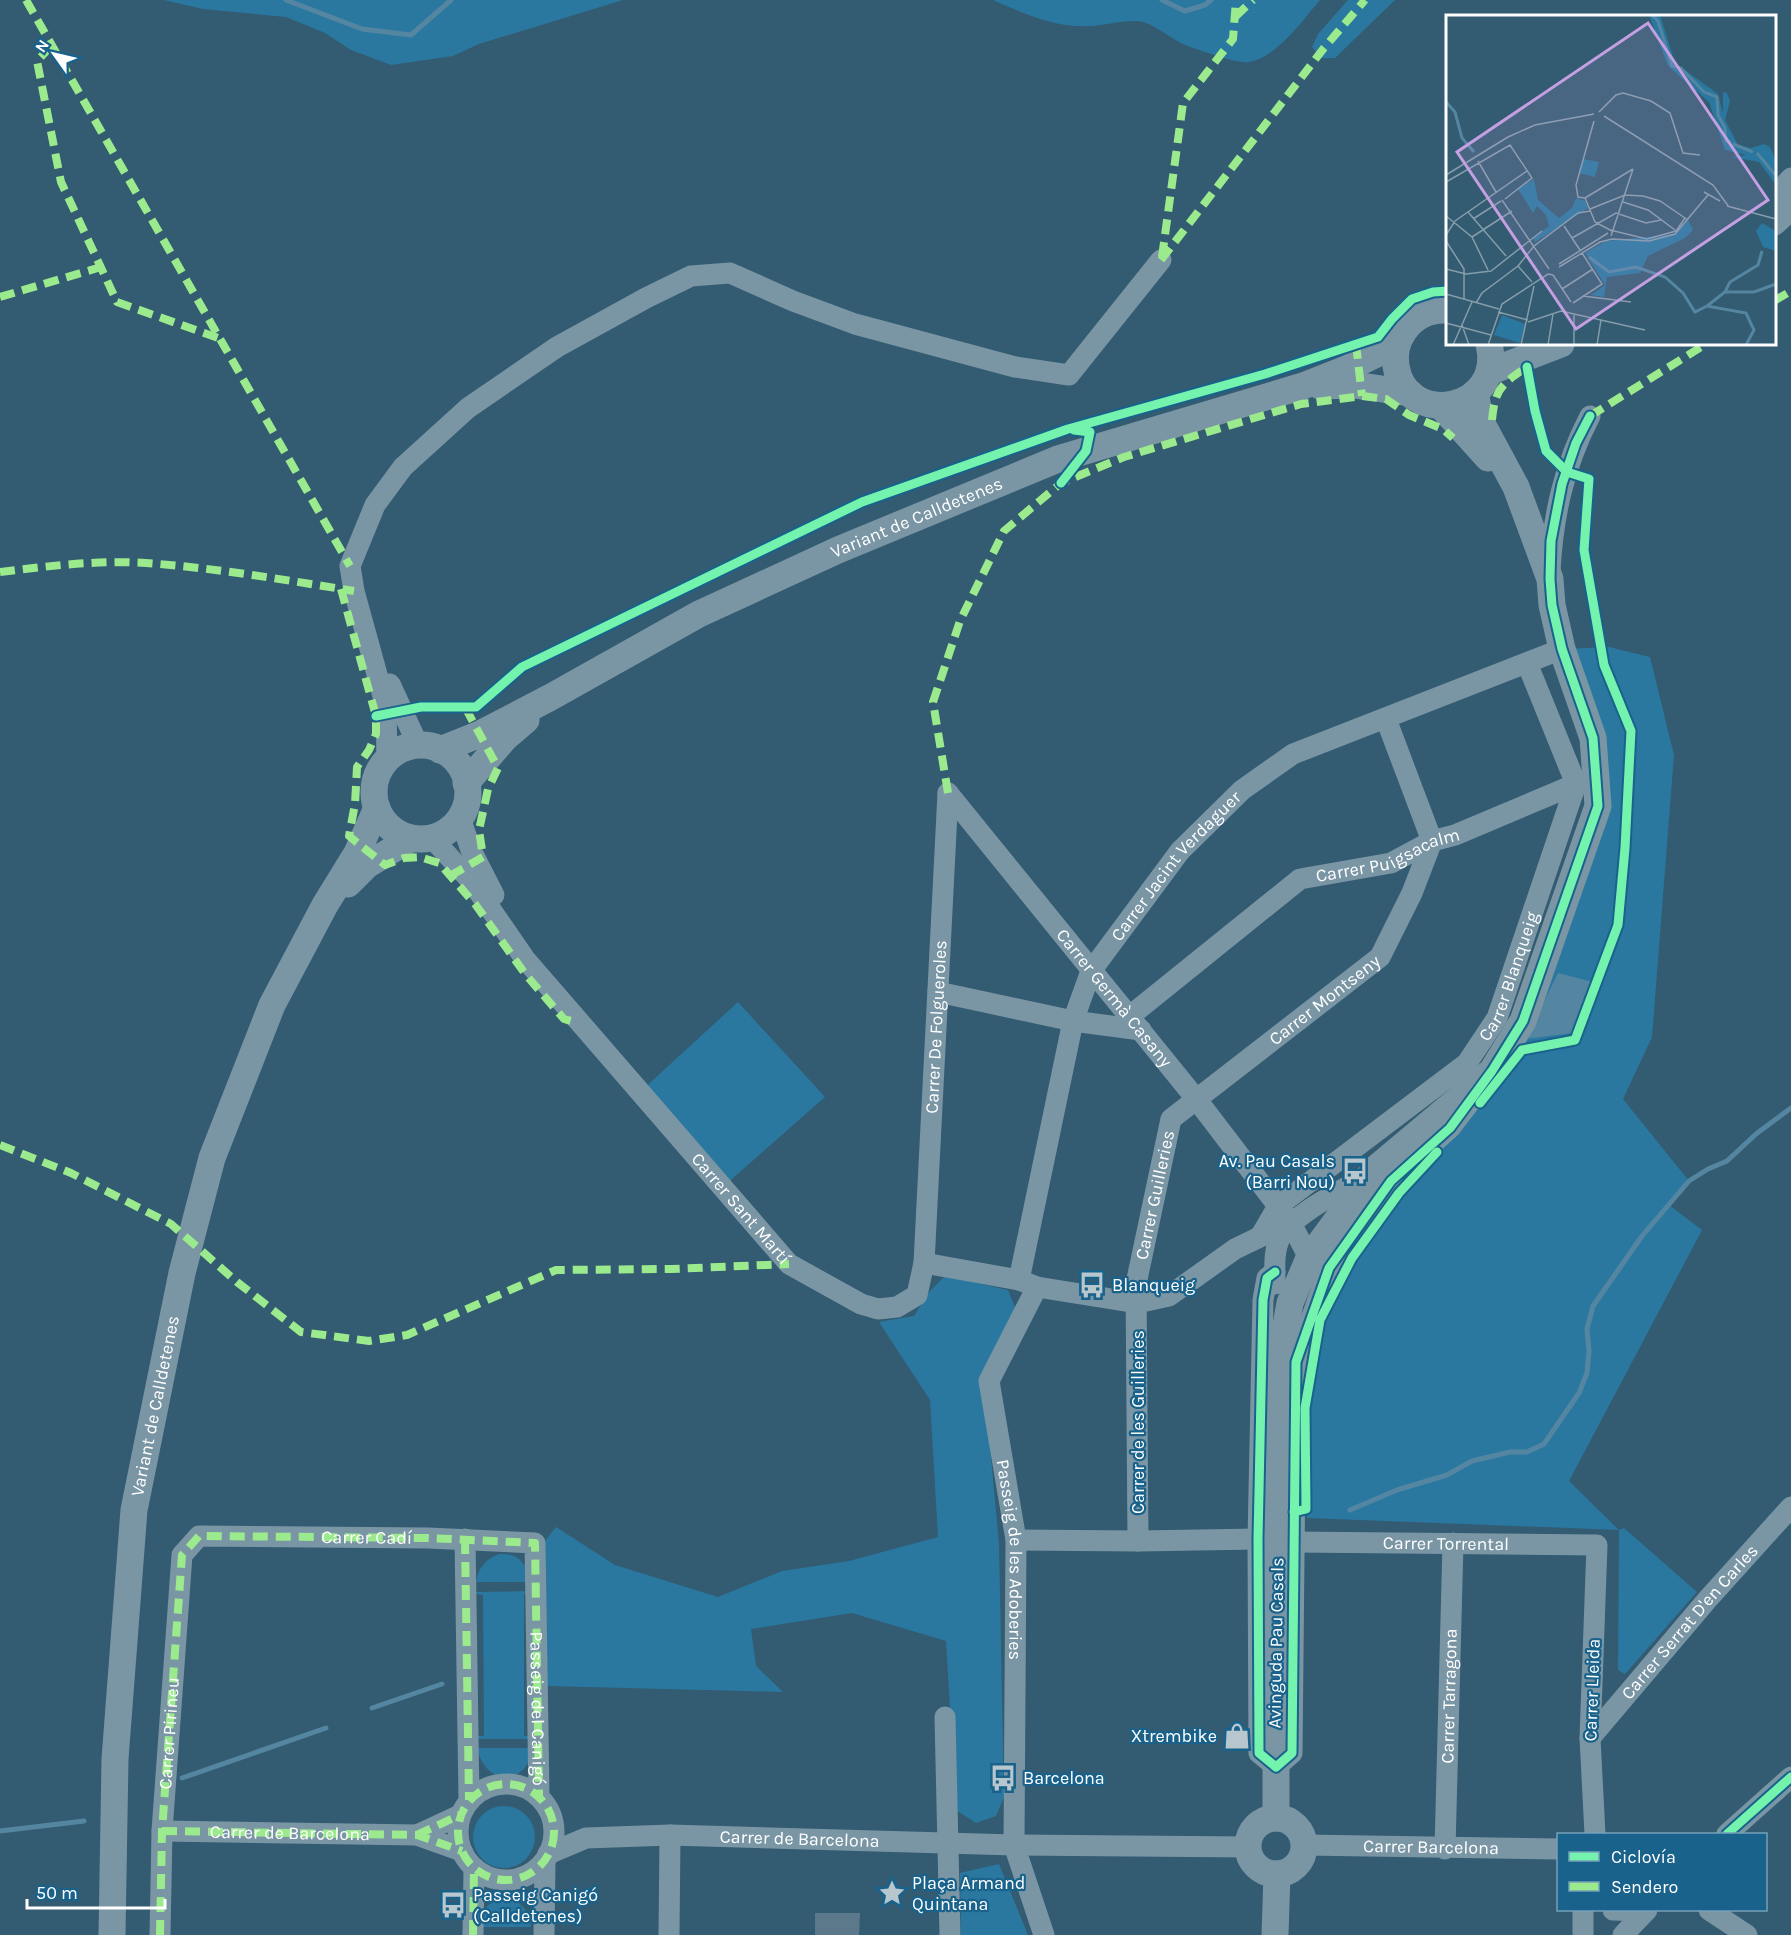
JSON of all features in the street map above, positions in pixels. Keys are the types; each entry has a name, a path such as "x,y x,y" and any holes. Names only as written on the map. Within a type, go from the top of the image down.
{"street":[{"path":"1776,194 1791,178"},
{"path":"1776,220 1791,206"},
{"path":"387,760 386,707 354,591 350,566 375,505 403,467 468,408 556,347 691,276 730,273 793,301 855,324 1015,367 1069,375 1161,260"},
{"name":"Variant de Calldetenes","path":"429,748 480,734 699,614 838,550 1058,459 1303,386 1346,369 1397,344 1405,329 1417,318 1432,311 1446,310"},
{"path":"1397,344 1395,354 1397,370 1400,380 1410,393"},
{"name":"Variant de Calldetenes","path":"1489,345 1491,359 1482,382 1481,422 1515,487 1550,579 1552,605 1562,649 1593,738 1598,807 1523,1021 1492,1071"},
{"path":"1441,406 1462,402 1482,382 1559,345"},
{"name":"Variant de Calldetenes","path":"1303,386 1354,385 1410,393 1422,401 1441,406 1486,454 1512,503 1532,528"},
{"path":"1550,579 1551,542 1562,484 1576,443 1590,416"},
{"path":"354,591 394,696 429,748"},
{"name":"Carrer Jacint Verdaguer","path":"1028,1284 1073,1021 1091,971 1180,851 1242,790 1293,754 1562,649"},
{"path":"1527,663 1576,784"},
{"name":"Variant de Calldetenes","path":"466,783 506,738 551,697"},
{"path":"1386,718 1432,841"},
{"path":"429,748 448,754 459,765 468,793 465,808 460,818 446,832 422,838 402,836 389,828 380,816 374,801 374,785 379,770 387,760 402,749 429,748"},
{"name":"Carrer Puigsacalm","path":"1136,1023 1300,879 1391,863 1432,841 1455,836 1576,784"},
{"name":"Carrer Blanqueig","path":"1285,1214 1467,1063 1497,1018 1576,784"},
{"name":"Carrer Germà Casany","path":"948,793 1091,971 1136,1023 1285,1214"},
{"name":"Carrer De Folgueroles","path":"924,1263 948,793"},
{"name":"Variant de Calldetenes","path":"112,1935 115,1759 134,1510 182,1273 212,1158 272,1005 325,905 357,853 377,808"},
{"name":"Carrer Sant Martí","path":"460,818 471,850 512,929 579,1023"},
{"name":"Variant de Calldetenes","path":"325,905 367,865 422,838"},
{"name":"Carrer Sant Martí","path":"422,838 472,882 525,959 789,1264 861,1304 878,1309 897,1307 917,1295 924,1263"},
{"name":"Carrer Montseny","path":"1197,1100 1380,957 1412,893 1432,841"},
{"path":"938,992 1073,1021 1136,1023"},
{"name":"Avinguda Pau Casals","path":"1279,1364 1290,1303 1309,1258 1374,1170 1492,1071"},
{"name":"Avinguda Pau Casals","path":"1276,1767 1292,1753 1296,1362 1329,1268 1391,1181 1450,1128 1492,1071"},
{"name":"Carrer Guilleries","path":"1137,1303 1136,1284 1171,1119 1197,1100"},
{"name":"Avinguda Pau Casals","path":"1276,1818 1276,1541 1279,1364 1274,1309 1275,1263 1285,1214 1374,1170"},
{"path":"924,1263 1137,1303 1169,1296 1235,1249 1260,1237 1285,1214 1309,1258 1275,1263 1260,1237"},
{"name":"Avinguda Pau Casals","path":"1275,1263 1267,1278 1263,1300 1258,1539 1259,1753 1276,1767"},
{"name":"Passeig de les Adoberies","path":"1028,1284 989,1381 1016,1540 1014,1845 1044,1935"},
{"name":"Carrer de les Guilleries","path":"1137,1303 1138,1541"},
{"name":"Carrer Serrat D'en Carles","path":"1590,1738 1707,1600 1791,1507"},
{"name":"Carrer Cadí","path":"199,1536 465,1539 535,1543"},
{"name":"Carrer Pirineu","path":"160,1935 162,1831 182,1555 199,1536"},
{"path":"465,1539 465,1807 459,1844 468,1860 490,1878 519,1879 531,1873 546,1858 553,1845 554,1822 549,1809 539,1796"},
{"path":"1016,1540 1258,1539"},
{"name":"Carrer Torrental","path":"1294,1542 1598,1545"},
{"name":"Passeig del Canigó","path":"535,1543 539,1796"},
{"name":"Carrer Tarragona","path":"1445,1849 1453,1543"},
{"name":"Carrer Lleida","path":"1595,1833 1590,1738 1598,1545"},
{"path":"945,1717 950,1935"},
{"path":"1728,1833 1791,1777"},
{"name":"Passeig del Canigó","path":"465,1807 481,1790 497,1784 510,1783 527,1788 539,1796"},
{"name":"Carrer de Barcelona","path":"417,1835 465,1807"},
{"path":"1276,1818 1290,1821 1300,1831 1305,1845 1301,1860 1291,1870 1277,1874 1257,1866 1252,1861 1248,1847 1252,1833 1262,1822 1276,1818"},
{"name":"Carrer de Barcelona","path":"554,1822 586,1838"},
{"name":"Carrer de Barcelona","path":"162,1831 417,1835 468,1860"},
{"path":"669,1935 670,1835"},
{"name":"Carrer de Barcelona","path":"546,1858 586,1838 670,1835 1014,1845"},
{"path":"1014,1845 1248,1847"},
{"name":"Carrer Barcelona","path":"1305,1845 1557,1849"},
{"path":"544,1935 546,1858"},
{"path":"468,1860 473,1935"},
{"path":"1275,1932 1277,1874"},
{"path":"1583,1911 1583,1935"},
{"path":"1623,1935 1645,1911"},
{"path":"1711,1911 1747,1935"}],"shaded area":[{"path":"164,0 623,0 479,44 453,56 391,65 351,50 325,33 286,17 203,9"},
{"path":"993,0 1320,0 1279,46 1259,59 1243,62 1216,56 1183,44 1143,22 1132,21 1089,26 1064,25 1040,19"},
{"path":"1348,0 1395,0 1335,58 1321,58 1312,47 1318,34"},
{"path":"1609,647 1650,657 1674,755 1652,1037 1623,1099 1689,1181 1669,1205 1702,1230 1569,1481 1619,1530 1307,1518 1306,1426 1320,1320 1352,1258 1454,1132 1523,1021 1598,807 1562,649"},
{"path":"1558,973 1593,982 1572,1033 1526,1039"},
{"path":"738,1002 825,1097 724,1186 640,1092"},
{"path":"945,1276 1008,1290 1016,1310 984,1381 999,1544 1004,1797 996,1816 976,1823 956,1810 946,1641 852,1613 751,1629 756,1666 783,1692 547,1686 545,1541 556,1527 615,1565 718,1597 782,1571 849,1561 938,1537 930,1400 879,1322 914,1316 929,1292"},
{"path":"1624,1528 1697,1592 1625,1674 1618,1670 1619,1530"},
{"path":"499,1554 512,1555 521,1561 531,1582 476,1582 483,1565"},
{"path":"531,1591 531,1594 524,1594 524,1736 531,1736 532,1739 477,1739 477,1736 484,1736 483,1595 476,1594 476,1592"},
{"path":"477,1748 532,1748 526,1766 519,1773 511,1777 503,1777 496,1775 484,1765"},
{"path":"504,1806 521,1811 526,1815 530,1820 535,1837 530,1854 526,1859 521,1863 504,1868 487,1863 482,1859 478,1854 473,1837 478,1820 482,1815 487,1811"},
{"path":"999,1864 1028,1935 961,1935 960,1873"},
{"path":"508,1898 518,1902 524,1908 529,1916 531,1927 477,1927 491,1903"}],"building":[{"path":"815,1913 860,1913 859,1935 815,1935"}],"waterway":[{"path":"286,0 362,29 411,35 451,0"},
{"path":"1162,0 1185,11 1205,5 1211,0"},
{"path":"1350,1510 1397,1490 1447,1475 1472,1461 1510,1452 1527,1452 1544,1444 1579,1393 1587,1373 1589,1351 1587,1329 1593,1306 1642,1236 1689,1181 1727,1161 1756,1134 1791,1108"},
{"path":"372,1708 442,1684"},
{"path":"182,1778 326,1728"},
{"path":"0,1831 84,1821"}],"marked path":[{"path":"26,0 350,566"},
{"path":"1162,257 1183,103 1233,39 1236,0"},
{"path":"1235,17 1253,0"},
{"path":"1161,260 1324,48 1365,0"},
{"path":"51,46 37,61 61,182 117,302 218,338"},
{"path":"0,297 101,267"},
{"path":"1776,300 1791,291"},
{"path":"1356,344 1362,396"},
{"path":"1590,416 1704,345"},
{"path":"1492,420 1495,401 1501,388 1527,367"},
{"path":"948,793 933,702 960,621 1004,531 1061,483 1124,457 1301,404 1362,396 1386,399 1409,415 1443,429 1453,438"},
{"path":"0,572 91,563 128,562 224,571 354,591"},
{"path":"341,589 376,716 376,734 369,750 357,767 355,804 349,836 385,865 404,858 420,857 439,863 475,904 526,975 564,1019 578,1023"},
{"path":"450,876 483,857 479,830 488,789 498,768 465,707"},
{"path":"0,1145 71,1173 171,1224 237,1282 301,1332 369,1341 407,1335 556,1270 671,1269 789,1264"},
{"path":"160,1935 162,1831 182,1555 199,1536 428,1538 535,1543 539,1796"},
{"path":"465,1539 469,1800"},
{"path":"506,1784 524,1787 540,1798 551,1814 554,1832 551,1850 540,1866 524,1877 506,1880 488,1877 472,1866 461,1850 458,1832 461,1814 472,1798 488,1787 506,1784"},
{"path":"417,1835 460,1815"},
{"path":"162,1831 417,1835 462,1851"},
{"path":"473,1935 474,1868"}],"cycle path":[{"path":"376,716 421,707 476,707 522,667 862,502 1068,429 1265,374 1378,337 1412,299 1433,292 1446,291"},
{"path":"1480,1103 1522,1050 1575,1040 1618,925 1625,848 1631,731 1604,665 1584,550 1589,479 1567,472 1546,451 1535,411 1527,367"},
{"path":"1275,1272 1267,1278 1263,1300 1258,1539 1259,1753 1276,1767 1292,1753 1296,1362 1329,1268 1391,1181 1450,1128 1492,1071 1523,1021 1598,806 1593,738 1562,649 1552,605 1550,579 1551,541 1562,484 1576,443 1590,416"},
{"path":"1061,483 1086,451 1090,432 1074,430"},
{"path":"1294,1512 1306,1509 1305,1408 1320,1320 1352,1258 1399,1193 1437,1152"},
{"path":"1728,1833 1791,1777"}],"place":[{"name":"Av. Pau Casals (Barri Nou)","path":"1355,1171"},
{"name":"Blanqueig","path":"1092,1285"},
{"name":"Xtrembike","path":"1237,1736"},
{"name":"Barcelona","path":"1003,1778"},
{"name":"Plaça Armand Quintana","path":"892,1893"},
{"name":"Passeig Canigó (Calldetenes)","path":"453,1905"}]}
